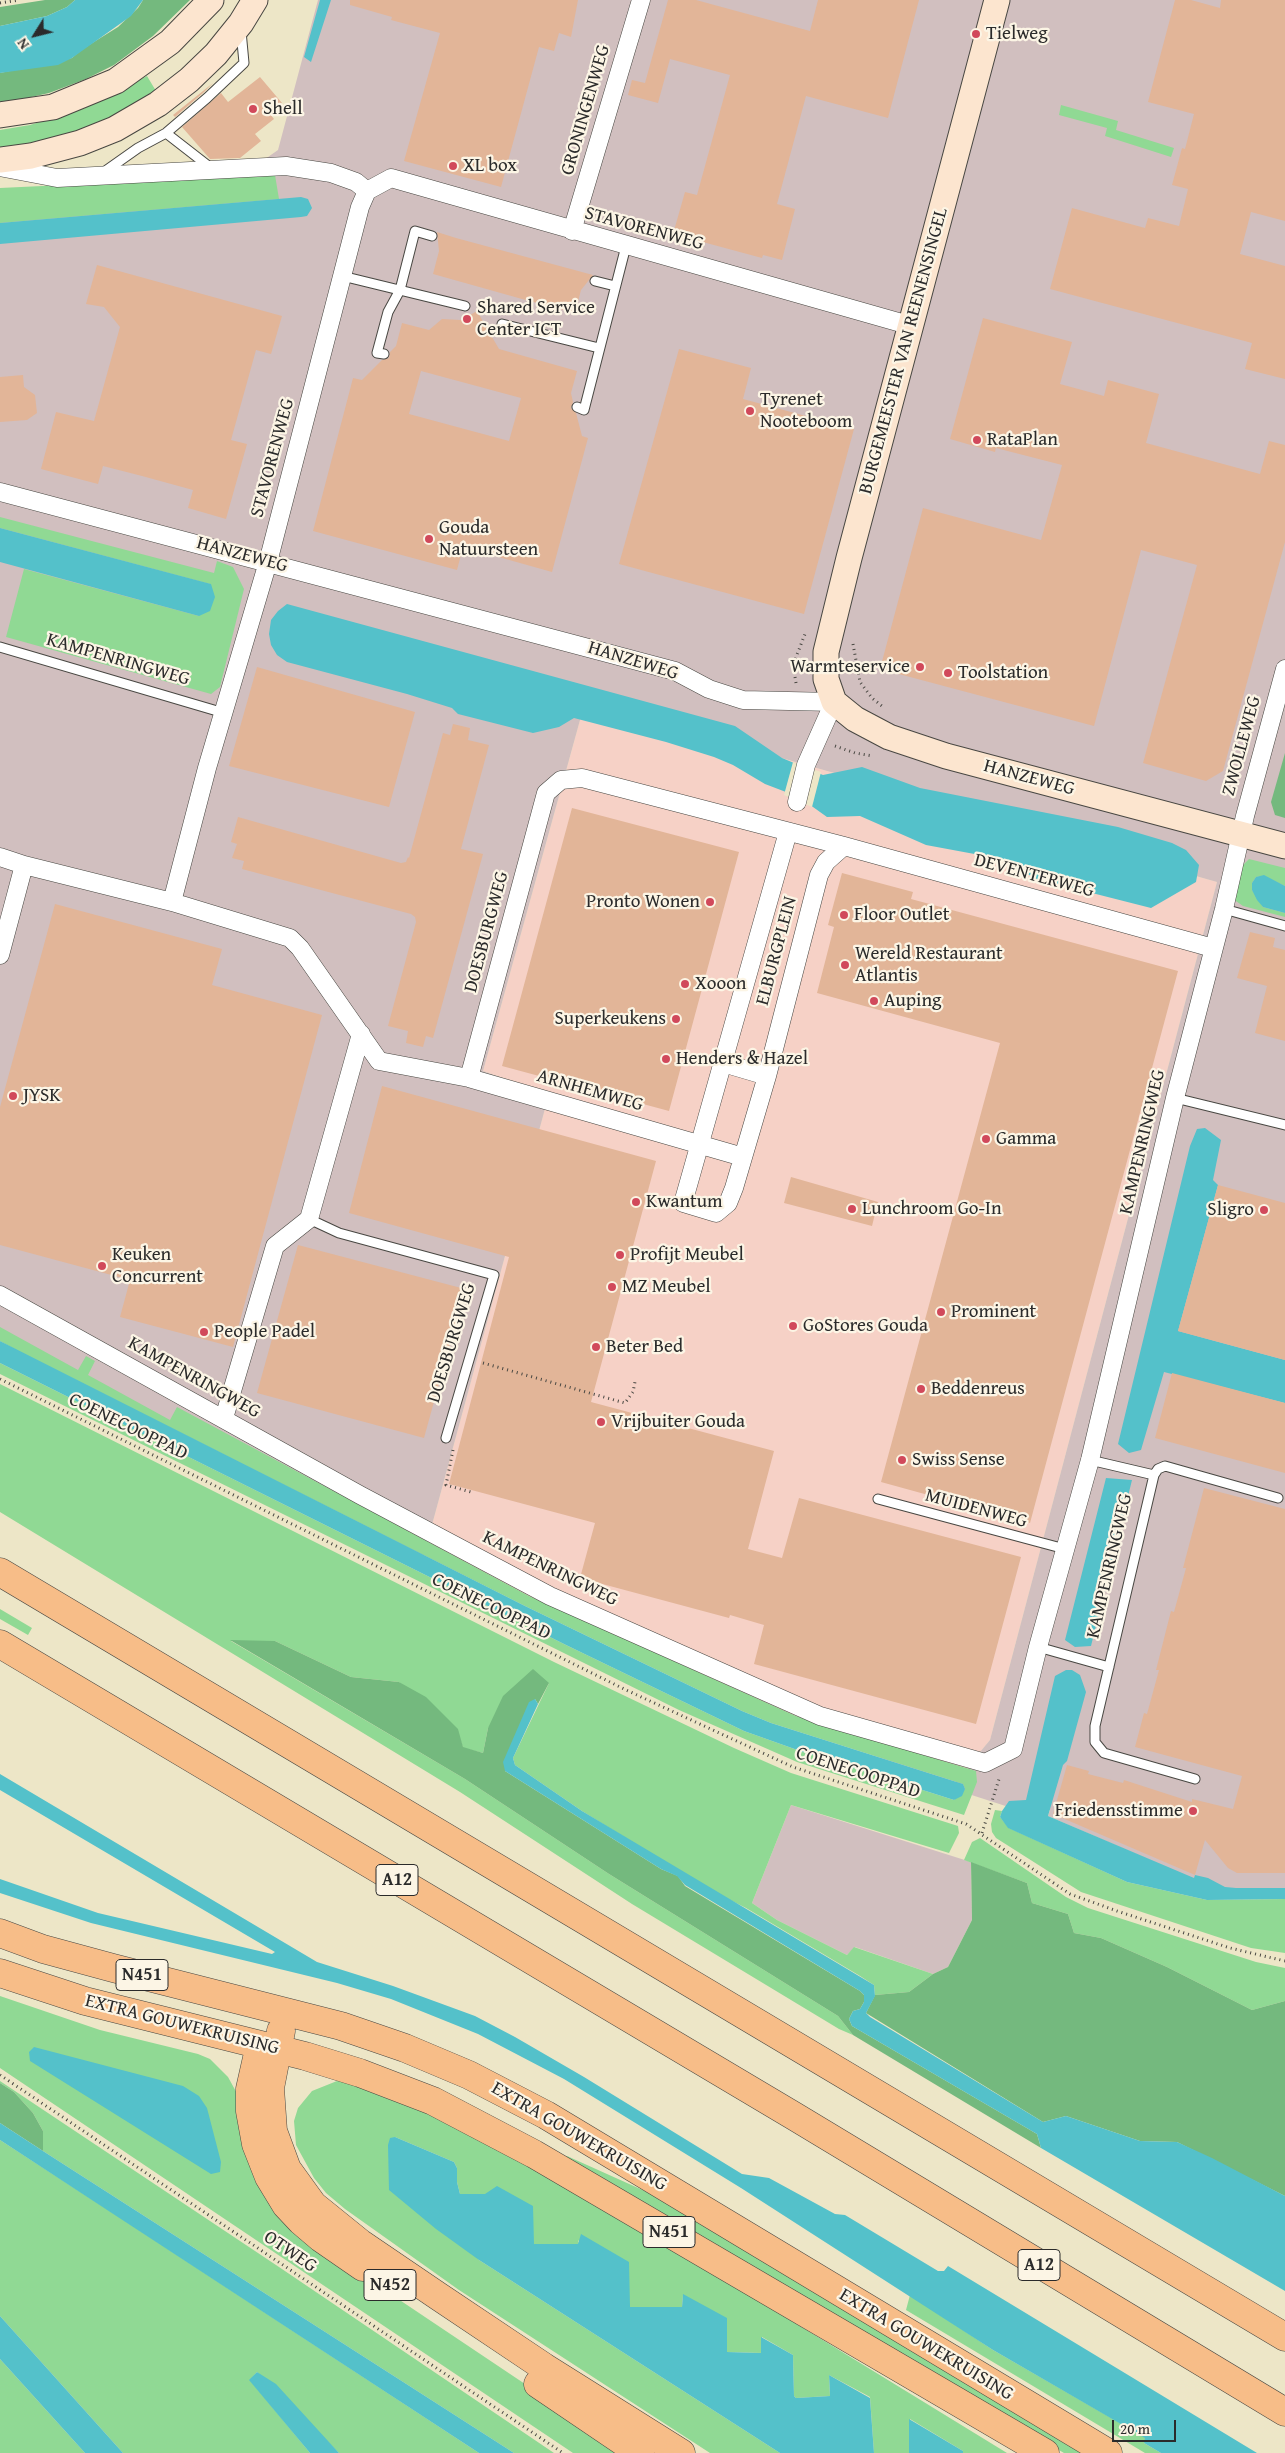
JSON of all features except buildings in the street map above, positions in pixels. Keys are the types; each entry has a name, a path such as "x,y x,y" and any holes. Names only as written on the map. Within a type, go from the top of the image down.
{"main road":[{"path":"0,1572 1285,2337"},
{"name":"A12","path":"0,1644 794,2116 1285,2412"},
{"name":"EXTRA GOUWEKRUISING","path":"0,1934 42,1949 286,2010 341,2026 405,2048 469,2075 524,2103 1108,2453"},
{"name":"EXTRA GOUWEKRUISING","path":"0,1972 85,2001 268,2046 347,2069 433,2101 502,2136 790,2302 1045,2453"},
{"name":"N452","path":"286,2010 268,2046 249,2100 253,2133 269,2177 293,2214 334,2247 640,2453"},
{"name":"N452","path":"268,2046 272,2131 287,2169 313,2205 360,2243 453,2306 544,2367 681,2453"}],"street":[{"path":"0,115 53,107 116,81 170,42 211,0"},
{"path":"0,160 31,156 67,147 103,134 132,120 168,97 198,72 241,23 255,0"},
{"name":"GRONINGENWEG","path":"572,232 640,0"},
{"name":"BURGEMEESTER VAN REENENSINGEL","path":"834,702 826,679 826,652 997,0"},
{"path":"0,167 57,178 286,166 332,173 356,182 367,191"},
{"name":"STAVORENWEG","path":"268,562 360,207 367,191 391,178 572,232 912,326"},
{"name":"HANZEWEG","path":"0,492 675,671 709,690 743,700 834,702 855,719 889,737 946,756 1285,846"},
{"path":"172,902 207,768 268,562"},
{"name":"ZWOLLEWEG","path":"1241,834 1285,669"},
{"path":"796,802 806,765 834,702"},
{"name":"DOESBURGWEG","path":"469,1078 546,793 562,780 582,778 844,846"},
{"name":"ELBURGPLEIN","path":"788,832 683,1203 716,1213 728,1202 744,1157 820,875 826,862 844,846"},
{"name":"KAMPENRINGWEG","path":"0,1295 402,1518 550,1596 820,1716 984,1763 1013,1749 1038,1647 1090,1460 1175,1098 1224,909 1241,834"},
{"name":"DEVENTERWEG","path":"844,846 1213,948"},
{"path":"0,857 24,865 172,902 290,938 300,948 380,1061 469,1078"},
{"path":"0,955 24,865"},
{"path":"224,1418 275,1246 309,1219 361,1034"},
{"path":"723,1064 767,1076"},
{"name":"ARNHEMWEG","path":"469,1078 700,1145"},
{"path":"700,1145 744,1157"}],"lane":[{"path":"98,177 138,148 166,133 207,98 244,62 241,23"},
{"path":"166,133 216,171"},
{"path":"384,354 377,353 388,312 400,290 415,231 432,236"},
{"path":"577,407 584,410 626,246"},
{"path":"342,276 465,306"},
{"path":"595,280 615,286"},
{"path":"502,324 599,348"},
{"name":"KAMPENRINGWEG","path":"0,648 224,713"},
{"path":"1224,909 1285,926"},
{"path":"1175,1098 1285,1125"},
{"name":"DOESBURGWEG","path":"309,1219 339,1233 494,1275 446,1438"},
{"name":"KAMPENRINGWEG","path":"1090,1460 1154,1476"},
{"name":"KAMPENRINGWEG","path":"1196,1780 1104,1753 1095,1742 1095,1726 1154,1476 1158,1469 1165,1466 1278,1498"},
{"name":"MUIDENWEG","path":"878,1499 1065,1549"},
{"name":"KAMPENRINGWEG","path":"1038,1647 1109,1667"}],"path":[{"path":"0,3 19,0"},
{"path":"468,1359 625,1403 633,1392 635,1382"},
{"name":"COENECOOPPAD","path":"0,1379 615,1684 793,1767 961,1821 982,1833 1061,1888 1080,1898 1230,1948 1285,1961"},
{"path":"446,1438 456,1439 446,1485 471,1492"},
{"path":"982,1833 1008,1751"},
{"name":"OTWEG","path":"0,2075 564,2453"}],"shaded area":[{"path":"318,0 1285,0 1285,1894 1221,1896 1194,1879 1048,1816 1050,1810 1021,1811 950,1788 990,1740 1217,882 585,702 483,1071 549,1094 423,1558 0,1341 0,192 238,178 278,150"},
{"name":"GoStores Gouda","path":"585,702 1217,882 990,1740 950,1788 423,1558 549,1094 483,1071"},
{"path":"791,1805 971,1862 972,1920 948,1967 933,1974 855,1947 847,1955 777,1920 752,1903"}],"green space":[{"path":"45,0 75,0 67,7 47,16 0,26 0,7"},
{"path":"143,0 190,0 153,36 114,65 86,79 49,93 0,104 0,73 72,58 81,50 118,27 138,8"},
{"path":"147,76 156,91 101,123 64,137 0,148 0,130 30,125 85,108"},
{"path":"1061,105 1118,121 1116,130 1174,148 1171,157 1105,136 1107,128 1059,115"},
{"path":"275,175 279,199 0,223 0,188"},
{"path":"0,517 214,573 217,561 233,567 244,589 220,687 211,694 6,637 24,569 199,616 210,584 0,528"},
{"path":"1285,753 1285,818 1275,815 1271,802"},
{"path":"1249,859 1285,868 1285,886 1264,876 1256,877 1252,883 1252,890 1263,907 1285,913 1285,917 1243,906 1233,899 1240,868"},
{"path":"0,1327 78,1370 86,1356 95,1361 88,1375 170,1420 177,1407 529,1596 796,1716 976,1771 977,1782 964,1815 797,1762 679,1710 0,1374 0,1363 566,1645 744,1731 803,1752 954,1800 965,1789 963,1784 771,1723 742,1711 525,1606 18,1351 0,1341"},
{"path":"0,1384 554,1662 734,1748 791,1773 958,1826 959,1833 949,1853 791,1805 752,1903 777,1920 847,1955 854,1947 933,1974 909,1992 875,1995 874,1985 860,1976 746,1908 710,1890 582,1811 515,1765 513,1758 549,1683 488,1728 483,1753 463,1748 457,1729 399,1682 351,1677 275,1641 231,1641 465,1779 609,1874 838,2016 853,2035 839,2029 632,1904 460,1792 0,1512"},
{"path":"0,1609 32,1628 28,1635 0,1619"},
{"path":"230,1640 275,1641 351,1677 399,1682 426,1697 458,1729 463,1747 483,1753 488,1728 503,1696 533,1669 549,1683 538,1704 535,1699 505,1771 661,1869 678,1876 685,1886 860,1991 864,1995 864,2002 860,2009 853,2011 849,2019 852,2026 1037,2134 1041,2148 853,2035 838,2016 609,1874 465,1779"},
{"path":"995,1810 1002,1811 1000,1817 1009,1828 1127,1882 1207,1900 1285,1899 1285,1953 1251,1948 1081,1892 996,1838 992,1832 991,1824"},
{"path":"980,1838 1066,1897 1088,1908 1256,1962 1285,1968 1285,2001 1252,2010 1167,1967 1101,1938 1074,1933 1068,1914 1032,1903 1027,1883 964,1860 972,1842"},
{"path":"971,1862 1027,1883 1032,1903 1068,1914 1074,1933 1101,1938 1167,1967 1252,2010 1285,2001 1285,2196 1177,2142 1140,2141 1066,2116 1043,2122 866,2013 875,1995 909,1992 933,1974 948,1967 972,1920"},
{"path":"0,1996 100,2030 198,2054 210,2059 228,2077 322,2248 628,2453 573,2453 0,2068"},
{"path":"0,2081 554,2453 514,2453 43,2151 43,2131 33,2113 14,2092 0,2083"},
{"path":"337,2081 349,2082 415,2106 480,2138 684,2255 1007,2453 963,2453 963,2451 910,2419 909,2453 874,2453 870,2397 829,2375 830,2396 796,2398 794,2396 793,2355 762,2337 762,2353 727,2352 683,2295 682,2307 630,2307 578,2240 579,2244 533,2244 485,2194 460,2194 457,2182 457,2168 454,2162 395,2137 479,2260 780,2453 710,2453 459,2290 345,2209 326,2193 314,2178 296,2145 294,2121 298,2108 312,2091"},
{"path":"0,2083 14,2092 33,2113 43,2131 43,2151 0,2123"},
{"path":"0,2140 479,2453 339,2453 257,2372 250,2380 310,2453 123,2453 0,2316"},
{"path":"567,2156 667,2201 1085,2453 1064,2453 565,2159"},
{"path":"910,2295 993,2350 1146,2438 1144,2443 1161,2453 1145,2453 906,2310"},
{"path":"0,2359 85,2453 0,2453"}],"water":[{"path":"75,0 143,0 131,16 72,58 58,65 0,73 0,26 47,16 67,7"},
{"path":"320,0 331,0 311,62 304,57"},
{"path":"301,197 308,199 312,208 307,216 0,244 0,223"},
{"path":"0,528 211,584 215,597 210,611 199,616 0,562"},
{"path":"287,604 735,726 782,758 823,775 862,767 920,788 1118,827 1172,843 1186,850 1199,865 1196,882 1151,908 1037,879 996,858 926,845 860,816 827,817 799,797 765,784 733,765 666,742 574,718 559,727 533,733 458,714 452,708 407,694 287,662 277,655 271,645 269,634 271,620"},
{"path":"1264,875 1285,886 1285,913 1263,907 1257,900 1252,890 1252,883 1256,877"},
{"path":"1205,1128 1221,1140 1213,1180 1218,1185 1178,1331 1285,1360 1285,1403 1164,1372 1141,1450 1129,1453 1118,1444 1190,1146 1197,1129"},
{"path":"0,1341 525,1606 742,1711 771,1723 963,1784 965,1789 962,1796 954,1800 803,1752 744,1731 566,1645 0,1363"},
{"path":"1106,1478 1132,1480 1091,1646 1075,1647 1065,1640"},
{"path":"1066,1670 1072,1670 1080,1675 1086,1692 1067,1761 1063,1765 1048,1816 1194,1878 1195,1875 1208,1878 1225,1887 1285,1888 1285,1899 1207,1900 1127,1882 1008,1828 1000,1817 1002,1811 1009,1801 1026,1800 1055,1676"},
{"path":"535,1699 538,1704 513,1758 515,1765 582,1811 874,1985 875,1996 866,2013 870,2017 1043,2122 1066,2116 1140,2141 1177,2142 1285,2196 1285,2291 1041,2148 1037,2134 852,2026 849,2019 853,2011 860,2009 864,2002 864,1995 860,1991 685,1885 677,1876 661,1869 505,1771 503,1762 529,1702"},
{"path":"0,1774 317,1962 393,1986 475,2016 584,2077 742,2174 769,2178 835,2214 845,2215 938,2271 944,2271 948,2266 1257,2453 1161,2453 1144,2443 1145,2438 993,2350 741,2188 564,2079 478,2034 391,1999 337,1983 91,1923 0,1893 0,1879 98,1913 272,1954 275,1952 0,1790"},
{"path":"34,2047 183,2086 199,2096 207,2108 221,2162 220,2172 211,2174 30,2061 29,2052"},
{"path":"0,2123 514,2453 479,2453 0,2140"},
{"path":"395,2137 454,2162 457,2168 457,2182 460,2194 485,2194 497,2186 533,2206 534,2244 578,2244 581,2234 629,2262 630,2307 682,2307 683,2294 727,2318 727,2352 761,2353 761,2337 793,2355 794,2396 796,2398 830,2396 829,2375 870,2398 874,2453 780,2453 479,2260 436,2229 389,2190 388,2145 390,2138"},
{"path":"0,2316 123,2453 85,2453 0,2359"},
{"path":"257,2372 276,2384 339,2453 310,2453 249,2380"},
{"path":"909,2419 963,2451 963,2453 909,2453"}],"pier":[{"path":"793,762 821,772 812,807 784,795"}],"place":[{"name":"Tielweg","path":"976,34"},
{"name":"Shell","path":"253,109"},
{"name":"XL box","path":"453,166"},
{"name":"Shared Service Center ICT","path":"467,319"},
{"name":"Tyrenet Nooteboom","path":"750,411"},
{"name":"RataPlan","path":"977,440"},
{"name":"Gouda Natuursteen","path":"429,539"},
{"name":"Warmteservice","path":"920,667"},
{"name":"Toolstation","path":"948,673"},
{"name":"Pronto Wonen","path":"710,902"},
{"name":"Floor Outlet","path":"844,915"},
{"name":"Wereld Restaurant Atlantis","path":"845,965"},
{"name":"Xooon","path":"685,984"},
{"name":"Auping","path":"874,1001"},
{"name":"Superkeukens","path":"676,1019"},
{"name":"Henders & Hazel","path":"666,1059"},
{"name":"JYSK","path":"13,1096"},
{"name":"Gamma","path":"986,1139"},
{"name":"Kwantum","path":"636,1202"},
{"name":"Lunchroom Go-In","path":"852,1209"},
{"name":"Sligro","path":"1264,1210"},
{"name":"Profijt Meubel","path":"620,1255"},
{"name":"Keuken Concurrent","path":"102,1266"},
{"name":"MZ Meubel","path":"612,1287"},
{"name":"Prominent","path":"941,1312"},
{"name":"GoStores Gouda","path":"793,1326"},
{"name":"People Padel","path":"204,1332"},
{"name":"Beter Bed","path":"596,1347"},
{"name":"Beddenreus","path":"921,1389"},
{"name":"Vrijbuiter Gouda","path":"601,1422"},
{"name":"Swiss Sense","path":"902,1460"},
{"name":"Friedensstimme","path":"1193,1811"}]}
